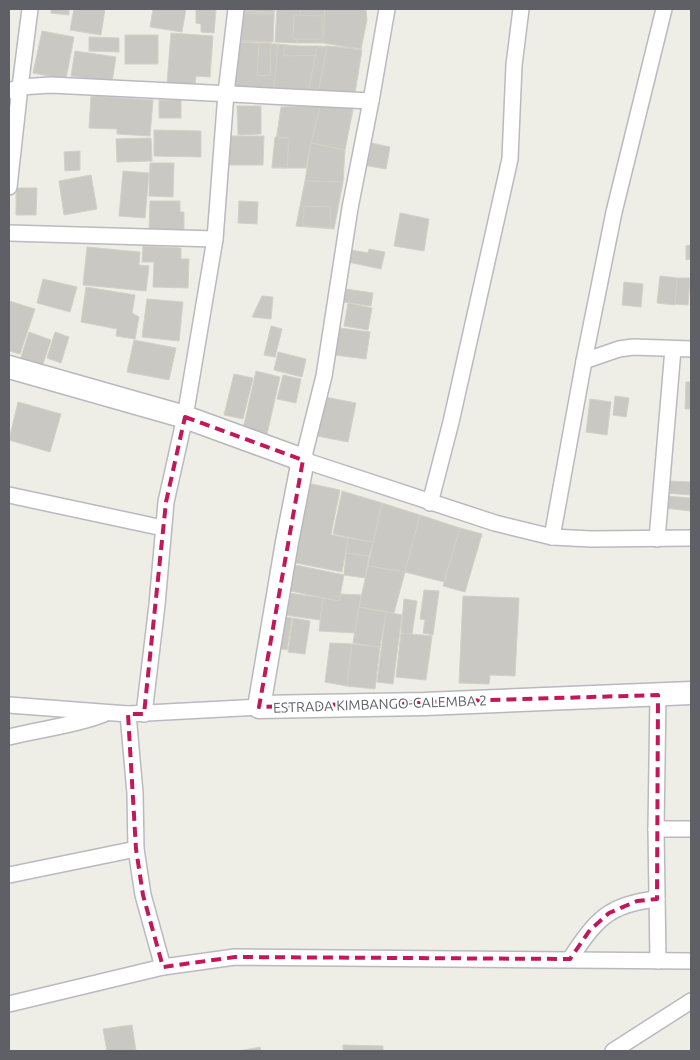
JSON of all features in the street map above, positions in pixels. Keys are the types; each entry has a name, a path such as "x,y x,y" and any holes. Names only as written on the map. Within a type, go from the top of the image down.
{"main road":[{"path":"9,367 185,417 302,460"},
{"name":"ESTRADA KIMBANGO-CALEMBA 2","path":"302,460 285,551 260,707 424,704 691,693"}],"street":[{"path":"9,187 14,89 30,9"},
{"path":"144,714 157,604 166,502 185,417 215,239 226,93 236,9"},
{"path":"387,9 350,208 324,376 302,460 495,524 552,537 591,539 691,538"},
{"path":"430,503 453,413 510,159 514,65 521,9"},
{"path":"552,537 584,361 614,212 664,9"},
{"path":"14,89 51,85 371,100"},
{"path":"9,233 215,239"},
{"path":"584,361 619,349 634,347 691,349"},
{"path":"657,539 673,349"},
{"path":"9,495 163,528"},
{"path":"658,695 656,829 658,961"},
{"path":"9,706 128,714 260,707"},
{"path":"9,737 82,722 107,713"},
{"path":"128,714 135,794 136,849 143,895 163,967"},
{"path":"656,829 691,829"},
{"path":"9,875 136,849"},
{"path":"570,959 590,930 609,913 619,907 637,901 657,899"},
{"path":"9,1004 163,967 234,957 691,961"},
{"path":"613,1051 691,1001"}],"highlighted area":[{"path":"185,417 303,460 259,707 658,695 657,899 637,901 609,913 590,930 570,959 235,957 163,967 143,895 136,849 128,714 144,714 166,502"}],"building":[{"path":"51,9 69,9 69,15 51,13"},
{"path":"74,9 105,9 101,35 70,30"},
{"path":"153,9 186,9 182,32 150,27"},
{"path":"196,9 216,9 214,33 201,32 201,24 196,23"},
{"path":"234,9 275,9 274,14"},
{"path":"238,9 274,9 274,13"},
{"path":"277,9 301,9 297,43 275,42"},
{"path":"301,9 325,9 323,43 297,43"},
{"path":"325,9 366,9 367,20 361,49 323,43"},
{"path":"234,10 274,14 272,42 233,42"},
{"path":"237,13 274,14 273,42 236,40"},
{"path":"294,15 322,16 322,39 293,39"},
{"path":"42,31 74,37 66,79 33,73"},
{"path":"171,33 213,36 210,77 196,76 195,85 167,83"},
{"path":"125,35 158,35 158,64 125,64"},
{"path":"89,37 119,38 119,52 89,51"},
{"path":"233,42 278,44 274,89 227,87"},
{"path":"259,43 271,43 270,76 257,75"},
{"path":"278,44 317,48 308,93 274,89"},
{"path":"284,46 322,46 322,55 284,56"},
{"path":"325,46 354,48 350,96 316,93 319,67 323,67"},
{"path":"327,46 362,50 355,93 318,93"},
{"path":"327,46 318,93 308,93 317,48"},
{"path":"75,51 116,57 112,82 71,76"},
{"path":"91,96 153,100 150,136 117,134 117,129 89,128"},
{"path":"159,100 181,100 181,118 159,118"},
{"path":"320,104 353,110 345,149 313,143"},
{"path":"237,106 261,106 261,134 238,135"},
{"path":"320,106 353,106 345,150 311,143"},
{"path":"320,106 306,168 272,168 281,107"},
{"path":"154,130 201,131 201,157 154,156"},
{"path":"224,136 264,136 263,165 223,165"},
{"path":"275,137 289,138 287,168 272,167"},
{"path":"151,138 152,161 117,162 116,139"},
{"path":"367,142 390,147 386,169 363,165"},
{"path":"311,143 345,150 343,182 305,181"},
{"path":"80,151 80,170 65,171 64,152"},
{"path":"150,163 174,163 173,197 149,196"},
{"path":"123,171 149,173 145,218 119,216"},
{"path":"91,175 97,209 64,215 59,181"},
{"path":"305,181 343,182 334,229 296,226"},
{"path":"16,188 37,188 36,215 16,215"},
{"path":"150,201 180,201 180,212 184,212 184,230 149,230"},
{"path":"239,201 258,202 257,224 238,223"},
{"path":"304,206 331,207 330,228 303,226"},
{"path":"400,213 429,219 424,251 394,246"},
{"path":"691,245 691,259 686,260 686,246"},
{"path":"143,246 181,248 181,259 189,259 188,288 153,287 154,262 142,262"},
{"path":"87,247 140,252 139,265 149,266 146,291 83,285"},
{"path":"369,249 385,252 381,269 348,262 351,250 368,253"},
{"path":"660,276 677,278 675,305 657,303"},
{"path":"677,278 690,278 688,305 675,304"},
{"path":"43,279 77,287 70,312 37,303"},
{"path":"624,282 643,284 641,307 622,305"},
{"path":"86,287 135,295 132,313 139,317 135,339 116,336 117,329 81,322"},
{"path":"346,289 373,293 371,306 344,302"},
{"path":"262,296 273,297 271,319 252,317"},
{"path":"147,299 183,302 179,341 142,337"},
{"path":"9,301 35,309 20,354 9,351"},
{"path":"348,303 372,308 368,330 344,326"},
{"path":"271,326 282,329 275,357 264,355"},
{"path":"340,328 370,332 366,359 335,355"},
{"path":"29,332 51,340 42,367 20,360"},
{"path":"55,332 69,337 61,363 47,358"},
{"path":"134,340 176,348 169,380 127,372"},
{"path":"278,352 306,359 302,377 274,370"},
{"path":"256,371 280,377 267,434 243,429"},
{"path":"234,374 253,378 243,419 224,415"},
{"path":"283,375 301,379 296,403 277,399"},
{"path":"686,382 691,382 691,409 685,409"},
{"path":"615,396 629,398 626,417 613,415"},
{"path":"325,397 356,403 348,442 317,436"},
{"path":"590,399 611,402 607,435 586,432"},
{"path":"18,402 61,414 50,452 9,440"},
{"path":"667,481 691,482 691,495 666,493"},
{"path":"307,483 340,490 331,535 348,538 342,572 291,562"},
{"path":"342,491 382,503 373,542 333,534"},
{"path":"665,496 691,498 691,511 664,508"},
{"path":"382,503 420,515 405,572 368,566"},
{"path":"420,515 460,528 444,582 405,572"},
{"path":"460,528 482,534 465,592 443,586"},
{"path":"348,538 373,542 369,556 346,553"},
{"path":"346,553 369,556 365,578 344,575"},
{"path":"286,563 344,575 339,601 281,589"},
{"path":"368,566 405,572 394,613 359,607"},
{"path":"424,590 439,591 433,635 423,633 425,620 420,619"},
{"path":"282,592 323,598 320,620 278,614"},
{"path":"341,594 361,595 355,633 319,631 323,598 339,601"},
{"path":"463,596 519,598 515,676 490,675 489,684 459,683"},
{"path":"404,599 417,601 412,634 401,633"},
{"path":"359,607 386,612 380,647 353,643"},
{"path":"386,612 402,615 393,684 377,682"},
{"path":"278,616 292,618 287,650 273,647"},
{"path":"293,618 310,621 305,654 288,652"},
{"path":"401,633 432,636 426,680 396,677"},
{"path":"330,643 352,644 347,686 325,682"},
{"path":"352,644 380,647 375,689 347,686"},
{"path":"132,1025 136,1051 107,1051 103,1029"},
{"path":"343,1045 383,1046 383,1051 343,1051"},
{"path":"260,1047 261,1051 239,1051"}]}
